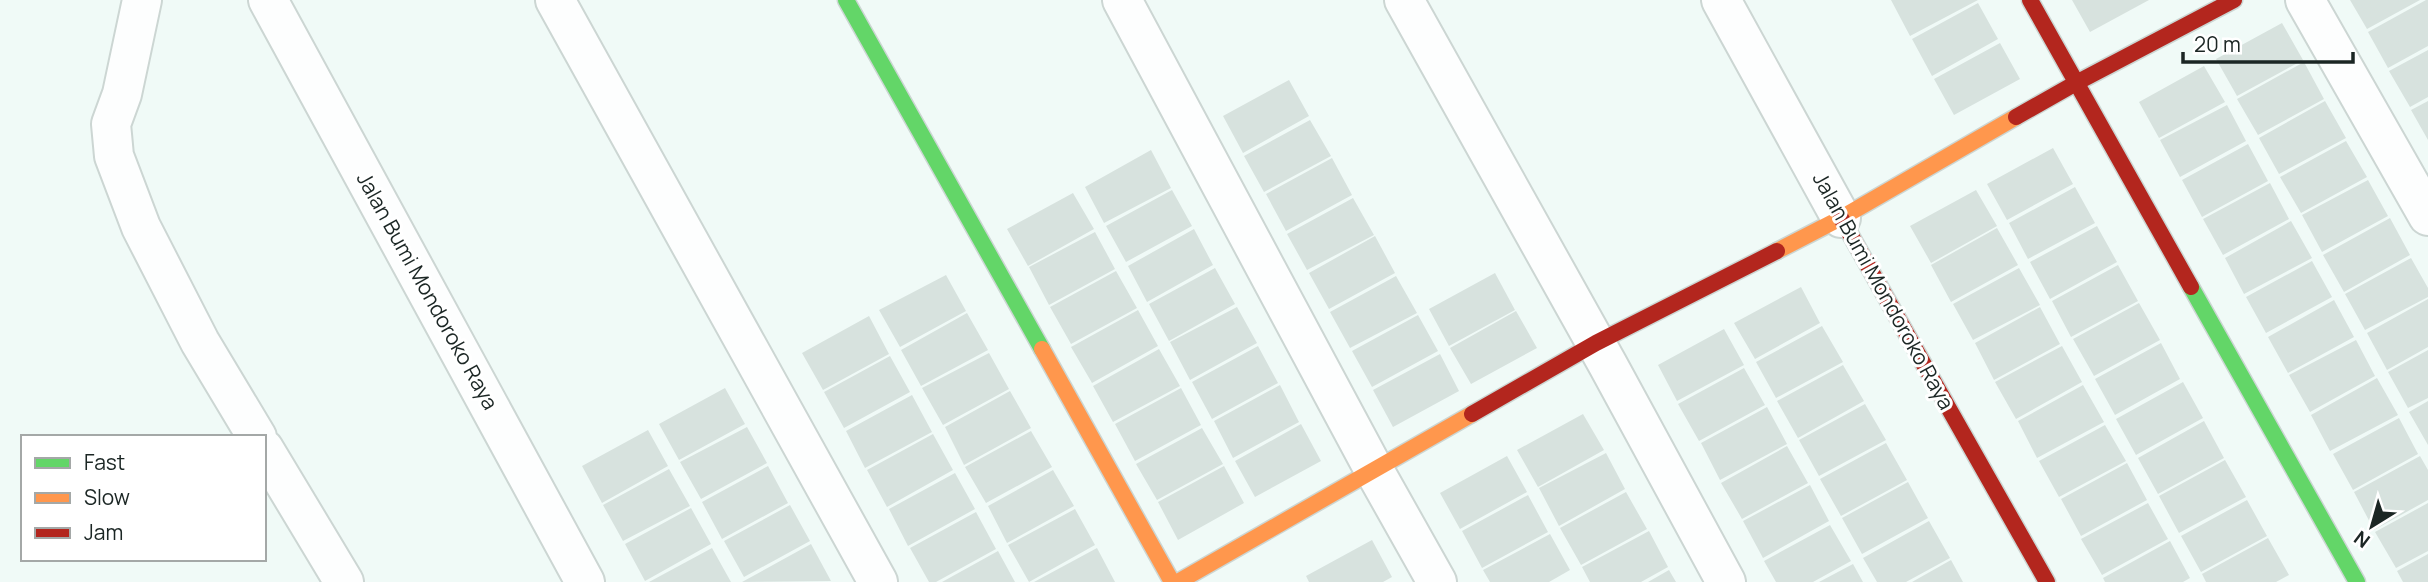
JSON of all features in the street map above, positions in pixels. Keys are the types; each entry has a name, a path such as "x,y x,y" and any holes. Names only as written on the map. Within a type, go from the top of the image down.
{"street":[{"path":"142,0 122,93 111,124 114,156 141,227 200,342 256,435"},
{"name":"Jalan Bumi Mondoroko Raya","path":"268,0 585,582"},
{"path":"555,0 878,582"},
{"path":"846,0 1172,582"},
{"path":"1122,0 1437,582"},
{"path":"1404,0 1726,582"},
{"name":"Jalan Bumi Mondoroko Raya","path":"1721,0 2047,582"},
{"path":"2029,0 2357,582"},
{"path":"1178,582 1596,343 1841,218 2076,83 2234,0"},
{"path":"2305,0 2428,216"},
{"path":"266,452 344,582"}],"building":[{"path":"1891,0 1978,0 1910,36"},
{"path":"2072,0 2149,0 2090,32"},
{"path":"2350,0 2420,0 2367,29"},
{"path":"2426,0 2428,46 2388,68 2368,32"},
{"path":"1978,3 1998,39 1932,76 1912,39"},
{"path":"2282,23 2303,60 2237,96 2216,59"},
{"path":"2000,43 2020,79 1954,115 1934,79"},
{"path":"2428,50 2428,97 2410,107 2389,71"},
{"path":"2304,62 2324,99 2258,135 2237,99"},
{"path":"2204,66 2225,102 2159,138 2139,102"},
{"path":"1289,80 1309,116 1243,153 1223,116"},
{"path":"2325,101 2346,138 2279,174 2259,138"},
{"path":"2428,101 2428,140 2411,110"},
{"path":"2227,105 2246,141 2180,177 2160,140"},
{"path":"1310,120 1331,156 1264,192 1244,156"},
{"path":"2346,141 2367,177 2301,213 2280,177"},
{"path":"2248,144 2268,181 2202,217 2182,180"},
{"path":"2053,148 2073,184 2007,220 1987,184"},
{"path":"1151,150 1171,188 1104,223 1085,187"},
{"path":"1332,158 1352,195 1286,231 1266,194"},
{"path":"2368,180 2388,216 2322,252 2302,215"},
{"path":"2270,183 2289,219 2223,255 2203,219"},
{"path":"2075,187 2095,223 2028,259 2009,223"},
{"path":"1172,190 1192,226 1126,262 1106,226"},
{"path":"1976,190 1997,226 1931,263 1910,226"},
{"path":"1073,193 1094,229 1028,266 1007,229"},
{"path":"1353,198 1374,235 1307,270 1287,234"},
{"path":"2390,218 2410,255 2344,292 2323,255"},
{"path":"2291,221 2312,258 2244,294 2225,258"},
{"path":"2097,226 2117,262 2050,299 2030,262"},
{"path":"1997,228 2018,265 1951,302 1931,265"},
{"path":"1194,229 1213,265 1147,302 1128,266"},
{"path":"1095,232 1115,269 1049,305 1029,267"},
{"path":"1375,236 1395,273 1329,309 1309,273"},
{"path":"2411,258 2428,288 2428,297 2365,330 2345,294"},
{"path":"2312,261 2332,297 2266,333 2246,297"},
{"path":"2118,265 2138,301 2071,337 2052,301"},
{"path":"1215,268 1235,304 1169,341 1149,304"},
{"path":"2019,268 2040,305 1973,340 1953,304"},
{"path":"1116,271 1137,308 1071,344 1050,307"},
{"path":"1495,273 1515,310 1449,346 1429,309"},
{"path":"946,275 966,311 900,347 879,310"},
{"path":"1396,276 1417,313 1350,348 1330,312"},
{"path":"1801,287 1820,323 1755,359 1734,323"},
{"path":"2428,299 2428,347 2387,370 2367,333"},
{"path":"2334,300 2354,337 2288,373 2268,337"},
{"path":"2139,303 2160,340 2094,376 2073,339"},
{"path":"1237,307 1257,343 1190,380 1170,342"},
{"path":"2040,307 2060,344 1994,380 1975,343"},
{"path":"1138,310 1158,346 1092,383 1071,347"},
{"path":"1516,311 1537,348 1471,384 1450,348"},
{"path":"967,313 988,350 921,386 901,350"},
{"path":"1418,315 1438,351 1372,387 1352,351"},
{"path":"869,316 889,354 823,390 802,353"},
{"path":"1822,326 1843,362 1776,398 1756,362"},
{"path":"1724,329 1744,365 1677,401 1658,365"},
{"path":"2356,340 2375,376 2310,412 2289,375"},
{"path":"2161,343 2180,379 2115,415 2095,379"},
{"path":"1258,346 1278,383 1212,419 1192,382"},
{"path":"2062,346 2082,382 2016,419 1995,382"},
{"path":"1159,349 1180,386 1113,422 1093,386"},
{"path":"2428,350 2428,398 2408,408 2388,372"},
{"path":"989,353 1009,389 943,425 922,388"},
{"path":"1440,354 1459,391 1393,427 1373,390"},
{"path":"890,356 910,392 844,428 824,392"},
{"path":"1843,365 1864,401 1798,438 1777,401"},
{"path":"1744,368 1765,405 1699,441 1678,404"},
{"path":"2377,378 2398,415 2330,451 2311,415"},
{"path":"2183,382 2203,418 2136,455 2116,419"},
{"path":"1280,385 1299,422 1233,458 1214,421"},
{"path":"2083,385 2104,422 2037,458 2018,421"},
{"path":"725,388 745,424 679,460 659,424"},
{"path":"1181,388 1201,425 1135,461 1115,424"},
{"path":"1010,391 1031,428 964,465 945,427"},
{"path":"912,395 932,432 865,468 846,431"},
{"path":"2428,401 2428,445 2409,412"},
{"path":"1865,404 1886,440 1819,476 1799,440"},
{"path":"1767,407 1787,444 1720,480 1701,443"},
{"path":"1583,414 1604,450 1538,487 1517,450"},
{"path":"2399,418 2418,454 2353,490 2333,454"},
{"path":"2204,421 2224,458 2158,494 2138,458"},
{"path":"1301,424 1321,461 1255,497 1235,461"},
{"path":"2105,425 2126,461 2059,497 2039,461"},
{"path":"747,427 767,463 701,499 680,462"},
{"path":"1202,428 1223,464 1157,500 1136,464"},
{"path":"648,430 668,466 602,503 582,466"},
{"path":"1031,431 1052,467 986,503 965,467"},
{"path":"933,434 953,470 887,507 867,470"},
{"path":"1886,443 1907,480 1841,516 1820,479"},
{"path":"1787,446 1808,483 1742,519 1721,483"},
{"path":"1606,453 1625,489 1559,526 1539,488"},
{"path":"1507,456 1527,492 1460,529 1440,493"},
{"path":"2420,456 2428,470 2428,500 2374,530 2354,492"},
{"path":"2225,460 2246,497 2179,533 2159,496"},
{"path":"2127,463 2147,500 2081,536 2061,499"},
{"path":"768,466 788,503 722,539 702,502"},
{"path":"1224,466 1244,503 1178,540 1158,502"},
{"path":"669,469 690,506 623,541 603,505"},
{"path":"1053,470 1074,506 1007,543 988,506"},
{"path":"955,473 975,509 908,546 889,509"},
{"path":"1908,482 1928,518 1862,554 1842,518"},
{"path":"1810,485 1829,521 1763,558 1743,521"},
{"path":"1626,492 1647,529 1581,565 1560,528"},
{"path":"1528,495 1548,532 1482,568 1462,531"},
{"path":"2247,500 2267,536 2201,572 2181,536"},
{"path":"2148,503 2168,539 2102,575 2081,539"},
{"path":"2428,503 2428,551 2396,568 2375,532"},
{"path":"790,505 810,541 744,577 724,541"},
{"path":"691,508 711,544 645,581 625,544"},
{"path":"1075,509 1095,545 1029,582 1008,545"},
{"path":"976,512 996,549 936,582 929,582 910,548"},
{"path":"1929,521 1950,558 1906,582 1877,582 1863,558"},
{"path":"1830,525 1851,561 1813,582 1776,582 1764,561"},
{"path":"1649,531 1668,567 1641,582 1590,582 1582,567"},
{"path":"1550,534 1570,570 1549,582 1490,582 1483,570"},
{"path":"2268,538 2289,575 2276,582 2206,582 2202,574"},
{"path":"1372,540 1392,577 1383,582 1309,582 1306,576"},
{"path":"2170,541 2190,578 2183,582 2105,582 2103,578"},
{"path":"811,544 831,581 742,582"},
{"path":"712,548 731,582 649,582"},
{"path":"1097,548 1115,582 1034,582"},
{"path":"998,551 1015,582 942,582"},
{"path":"2428,554 2428,582 2403,582 2397,571"},
{"path":"1951,560 1963,582 1912,582"},
{"path":"1853,564 1863,582 1819,582"},
{"path":"1669,570 1676,582 1648,582"}],"traffic: fast":[{"path":"846,0 1042,349"},
{"path":"2191,287 2357,582"}],"traffic: slow":[{"path":"1777,251 1841,218 2016,117"},
{"path":"1042,349 1172,582"},
{"path":"1178,582 1472,414"}],"traffic: jam":[{"path":"2030,0 2191,287"},
{"path":"2016,117 2234,0"},
{"path":"1841,218 2047,582"},
{"path":"1472,414 1596,343 1777,251"}]}
